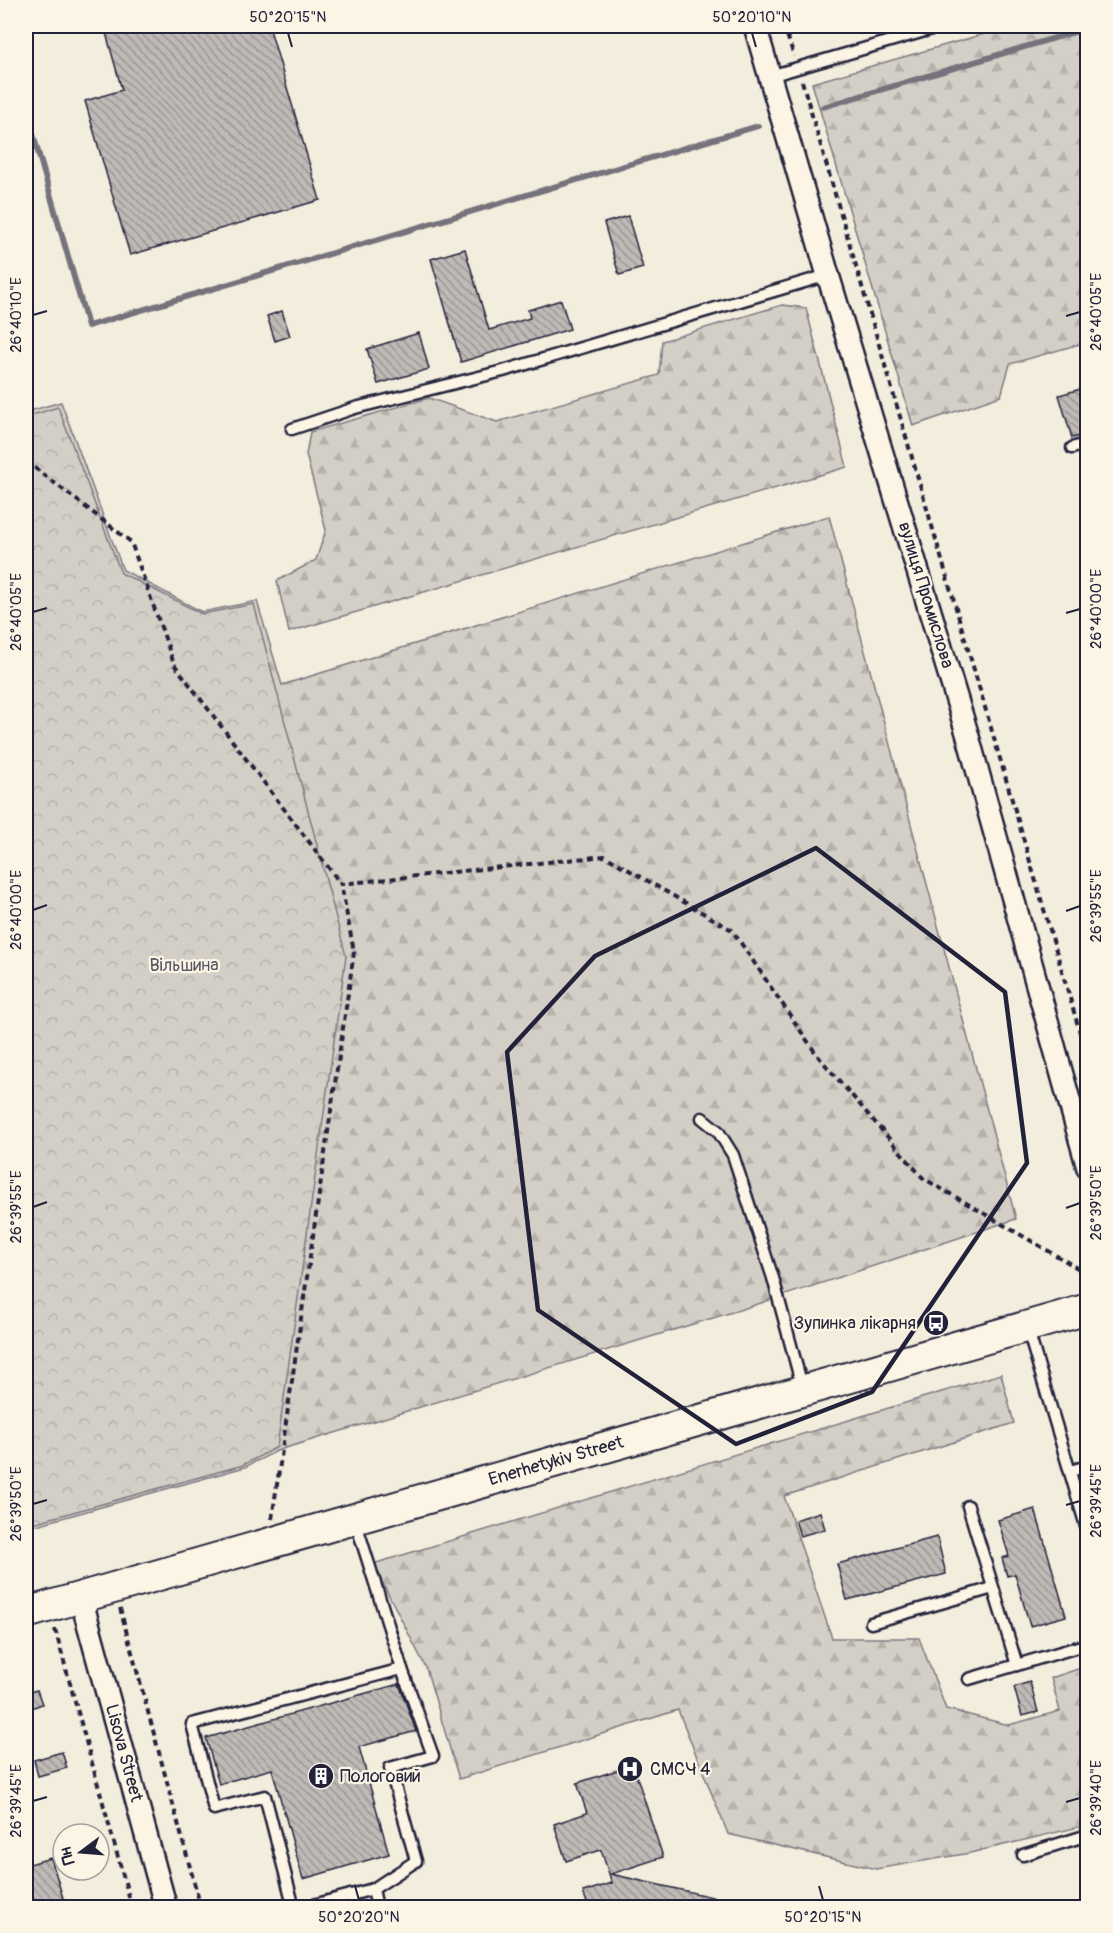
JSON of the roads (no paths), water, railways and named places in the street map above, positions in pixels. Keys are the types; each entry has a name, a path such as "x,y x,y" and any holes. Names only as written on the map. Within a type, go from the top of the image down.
{"main road":[{"name":"Enerhetykiv Street","path":"26,1614 84,1608 268,1544 1088,1309"}],"street":[{"name":"вулиця Промислова","path":"755,26 967,733 1088,1168"},
{"name":"Lisova Street","path":"84,1608 166,1908"}],"lane":[{"path":"770,76 942,26"},
{"path":"292,429 355,408 503,371 828,275"},
{"path":"1072,447 1088,444"},
{"path":"702,1118 718,1131 733,1155 773,1278 803,1390"},
{"path":"1027,1327 1088,1533"},
{"path":"1070,1471 1088,1466"},
{"path":"968,1506 1017,1665"},
{"path":"302,1908 373,1889 416,1861 390,1768 433,1756 402,1669 355,1519"},
{"path":"871,1623 993,1588"},
{"path":"969,1679 1088,1644"},
{"path":"294,1908 265,1796 214,1809 192,1724 402,1669"},
{"path":"1023,1855 1088,1835"},
{"path":"373,1889 377,1908"},
{"path":"351,1895 354,1908"}],"waterway":[{"path":"823,107 1088,28"},
{"path":"26,110 88,326 758,126"}],"place":[{"name":"Зупинка лікарня","path":"936,1323"},
{"name":"СМСЧ 4","path":"630,1769"},
{"name":"Пологовий","path":"321,1776"}],"park label":[{"name":"Вільшина","path":"184,965"}]}
